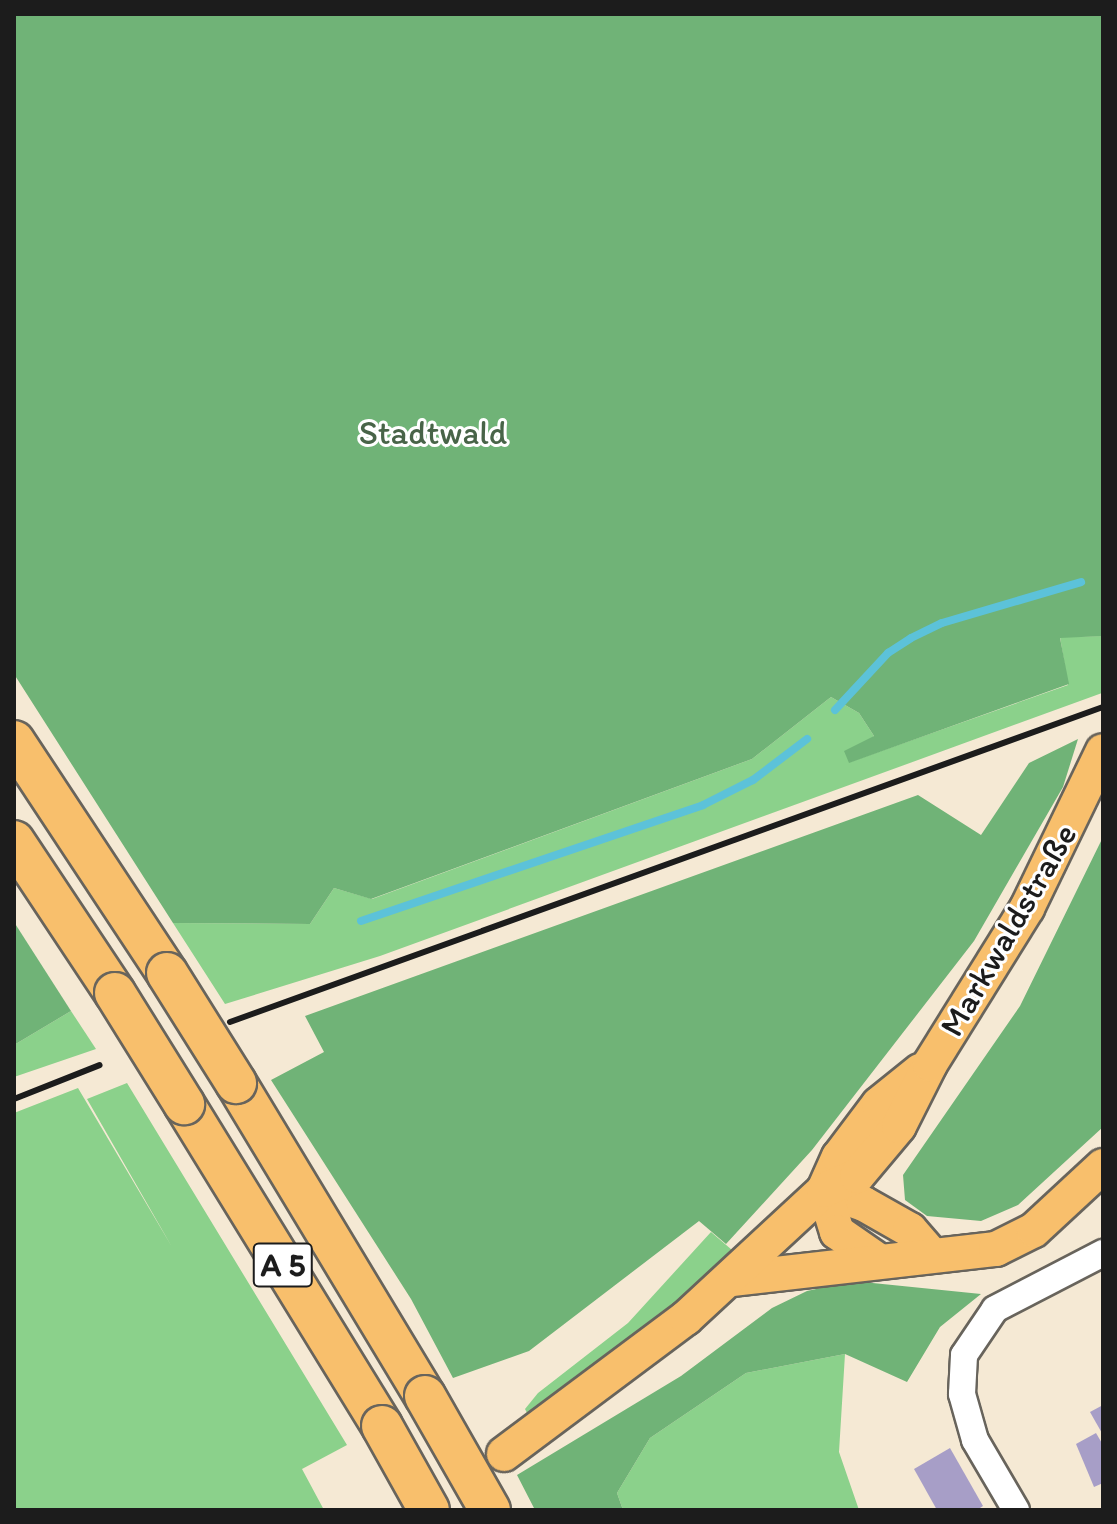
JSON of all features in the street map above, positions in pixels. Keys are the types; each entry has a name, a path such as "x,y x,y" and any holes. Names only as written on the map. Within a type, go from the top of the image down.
{"highway":[{"name":"A 5","path":"14,741 236,1083 425,1396 490,1510"},
{"name":"A 5","path":"14,841 184,1104 382,1426 429,1510"}],"main road":[{"name":"Markwaldstraße","path":"504,1454 620,1372 732,1279 824,1190 857,1176 899,1126 930,1064 1027,908 1103,751"},
{"path":"732,1279 876,1259 932,1255 949,1258 996,1249 1034,1230 1103,1166"},
{"path":"824,1190 864,1204 910,1230 932,1255"},
{"path":"824,1190 837,1232 876,1259"}],"lane":[{"path":"1016,1510 975,1440 962,1394 964,1355 995,1309 1103,1253"}],"green space":[{"name":"Stadtwald","path":"14,14 1103,14 1103,636 1060,638 1069,684 849,763 844,751 874,736 859,713 831,697 752,759 371,899 334,888 310,924 173,923 14,674"},
{"path":"1103,636 1102,693 380,956 225,1004 173,923 310,924 334,888 372,899 752,759 831,697 859,713 874,736 850,762 1068,685 1060,637"},
{"path":"1078,739 1063,787 974,941 812,1150 726,1244 699,1221 529,1351 453,1378 411,1299 271,1080 324,1052 305,1016 918,795 981,835 1029,763"},
{"path":"1103,837 1103,1127 1018,1205 981,1221 927,1216 905,1200 903,1175 1020,1006"},
{"path":"14,922 71,1011 14,1045"},
{"path":"71,1011 96,1049 14,1077 14,1045"},
{"path":"127,1083 347,1445 302,1469 324,1510 14,1510 14,1113 78,1088 172,1247 87,1099"},
{"path":"711,1232 732,1250 681,1301 529,1417 525,1409 538,1393 628,1323"},
{"path":"853,1281 981,1294 940,1327 907,1382 845,1354 746,1373 650,1438 617,1493 623,1510 535,1510 517,1475 681,1376 772,1308 807,1291"},
{"path":"845,1354 839,1452 859,1510 623,1510 617,1493 650,1438 746,1373"}],"building":[{"path":"1103,1405 1103,1435 1090,1412"},
{"path":"1096,1433 1103,1445 1103,1483 1094,1487 1076,1444"},
{"path":"950,1448 983,1506 977,1510 937,1510 914,1469"}],"waterway":[{"path":"835,710 888,653 911,638 942,623 1081,582"},
{"path":"361,921 703,805 753,780 807,739"}],"tunnel":[{"path":"406,1510 493,1461"}],"railway":[{"path":"230,1022 1103,707"},
{"path":"14,1099 100,1065"}]}
